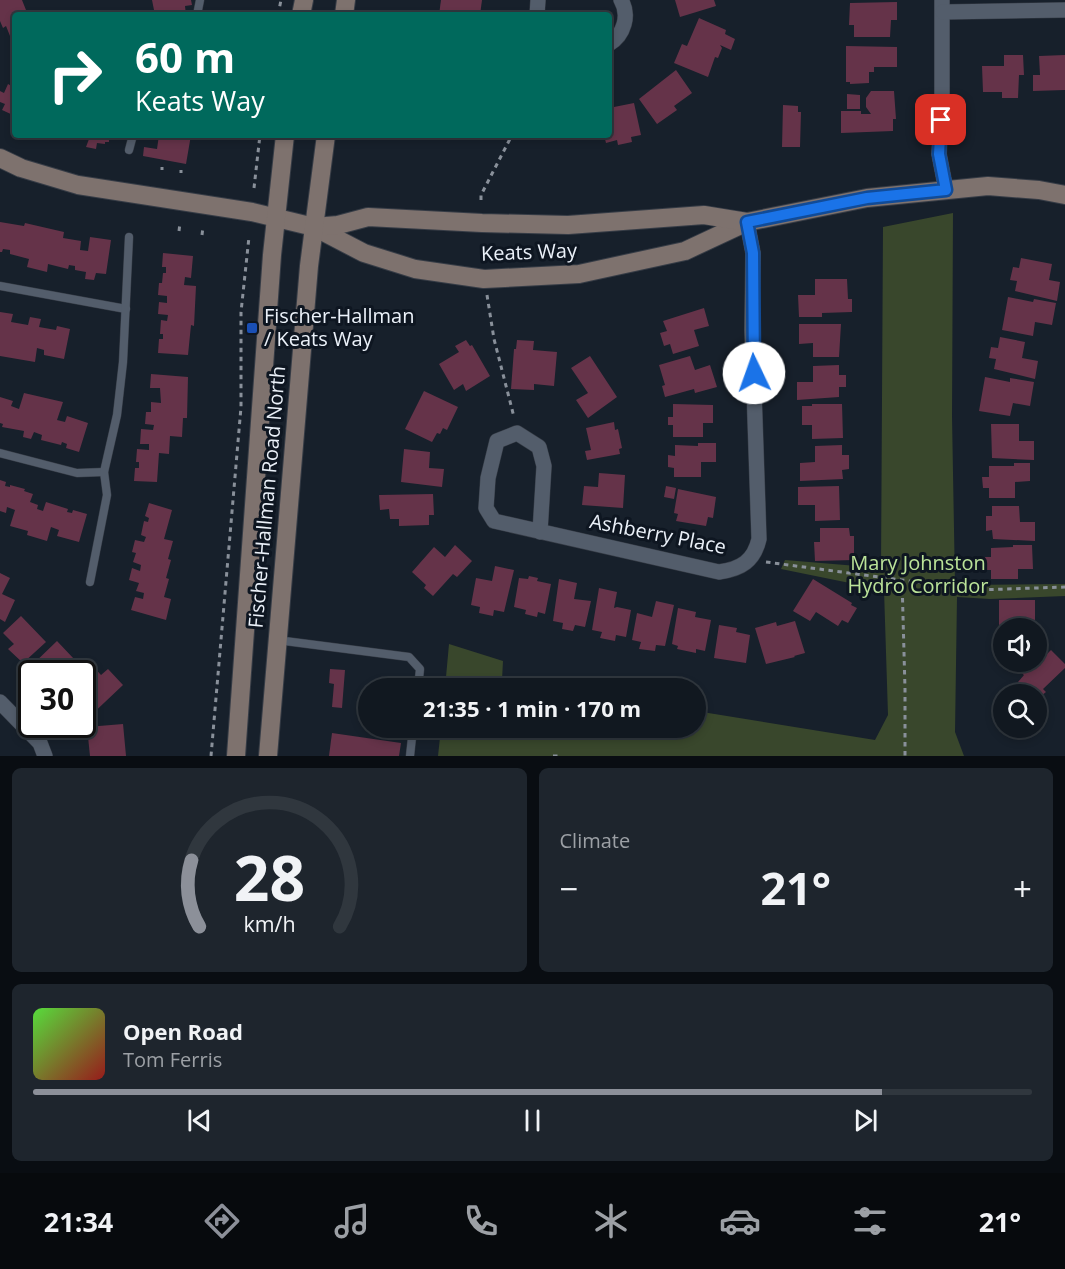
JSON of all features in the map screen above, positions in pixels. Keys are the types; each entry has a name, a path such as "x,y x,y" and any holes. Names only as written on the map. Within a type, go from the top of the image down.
{"street":[{"path":"612,41 620,34 626,18 621,0"},
{"path":"946,190 939,154 942,103 942,6 1065,10"},
{"name":"Fischer-Hallman Road North","path":"236,756 275,218 285,138"},
{"name":"Fischer-Hallman Road North","path":"268,756 314,227 326,138"},
{"name":"Keats Way","path":"0,158 21,168 78,185 252,212 314,227 364,253 415,269 484,279 579,274 685,251 747,222 867,198 988,186 1039,190 1065,195"},
{"name":"Keats Way","path":"314,227 338,225 368,217 568,225 704,215 747,222"},
{"name":"Ashberry Place","path":"517,434 497,441 488,478 486,508 494,521 719,572 734,570 749,559 756,550 759,539 752,330 753,253 747,222"},
{"path":"517,434 539,447 544,466 540,532"},
{"path":"0,702 40,743 45,756"}],"lane":[{"path":"129,150 132,138"},
{"path":"90,582 107,495 104,472 117,415 126,309 129,237"},
{"path":"0,286 126,309"},
{"path":"0,453 77,473 104,472"},
{"path":"277,640 409,657 420,669 419,678"},
{"path":"410,756 412,738"}],"path":[{"path":"254,188 260,138"},
{"path":"481,200 481,195 510,138"},
{"path":"179,231 180,223"},
{"path":"202,235 203,227"},
{"path":"211,756 241,406 241,312 249,237"},
{"path":"484,279 494,339 517,434"},
{"path":"749,559 977,590 1065,587"},
{"path":"902,580 905,756"},
{"path":"553,756 562,756"}],"green space":[{"name":"Mary Johnston Hydro Corridor","path":"953,213 952,416 955,585 1065,584 1065,596 990,599 957,597 955,732 964,756 438,756 440,738 706,738 706,713 875,740 888,715 884,590 781,569 785,560 881,568 883,227"},
{"path":"449,644 503,661 502,678 446,678"}],"building":[{"path":"0,0 22,0 27,12 12,12 12,41 6,26 3,28 0,21"},
{"path":"152,0 191,0 192,5 185,6 186,12 154,12"},
{"path":"441,0 482,0 480,12 439,12"},
{"path":"675,0 714,0 716,6 680,17"},
{"path":"897,2 897,20 891,20 890,37 854,37 854,25 849,25 850,3"},
{"path":"699,18 726,30 725,34 735,39 731,50 720,45 722,48 718,58 715,57 708,77 674,63 682,44 687,46"},
{"path":"846,46 897,47 897,67 874,67 874,72 869,72 869,83 850,84 846,82"},
{"path":"1004,55 1023,55 1024,75 1019,75 1018,98 1002,98 1002,92 983,92 982,66 1004,66"},
{"path":"1065,55 1065,90 1033,91 1033,75 1040,75 1039,56"},
{"path":"676,70 692,93 674,106 677,110 657,124 639,99"},
{"path":"8,84 12,86 12,115 2,110 5,104 0,102 0,91 4,93"},
{"path":"871,91 894,91 896,119 893,119 893,131 841,133 841,111 861,111 861,114 871,114 866,107 866,98"},
{"path":"847,94 860,95 860,109 847,109"},
{"path":"612,100 614,107 634,103 641,135 631,137 632,142 618,145 617,140 606,143 605,138 612,138"},
{"path":"783,105 798,106 798,112 801,112 800,147 782,147"},
{"path":"81,138 109,138 109,142 97,143 96,149 86,147 89,139"},
{"path":"159,138 190,138 186,164 143,156 144,147 157,149"},
{"path":"552,138 580,138 580,140"},
{"path":"0,222 24,226 25,223 64,232 63,238 81,241 80,250 88,251 90,237 111,240 106,274 96,273 94,280 85,279 86,272 75,270 75,266 69,265 68,269 48,264 47,272 27,267 29,259 10,254 10,250 3,249 0,252"},
{"path":"163,253 193,256 191,278 185,277 184,285 196,286 194,326 191,325 188,355 158,353 159,339 163,339 163,334 160,334 161,320 167,321 168,315 158,314 159,302 167,303 167,296 158,295 159,283 162,283 163,273 166,273 166,267 162,267"},
{"path":"1021,258 1052,264 1049,280 1060,282 1057,301 1015,291 1017,281 1010,280 1013,267 1019,268"},
{"path":"815,279 847,279 848,299 852,299 852,312 822,313 822,317 799,317 798,295 815,295"},
{"path":"1008,297 1033,302 1034,299 1056,303 1052,325 1035,322 1033,336 1002,330"},
{"path":"704,308 709,326 694,330 699,346 673,354 670,344 664,346 660,333 667,331 663,321"},
{"path":"0,312 13,314 11,322 28,325 30,317 41,319 39,327 56,330 57,326 70,329 64,359 44,355 44,350 37,348 35,362 0,356"},
{"path":"799,324 841,324 839,357 813,357 813,343 799,344"},
{"path":"1000,337 1025,342 1022,358 1038,361 1035,379 994,369 996,359 989,358 991,347 998,348"},
{"path":"466,340 470,346 472,345 490,376 466,391 463,384 454,390 439,364 459,352 455,346"},
{"path":"517,340 534,341 533,350 557,352 554,386 534,384 534,390 511,389 514,349 516,349"},
{"path":"590,356 617,397 588,418 576,400 588,393 571,368"},
{"path":"690,356 695,370 710,365 717,387 695,393 694,389 665,397 662,386 665,385 659,365"},
{"path":"839,365 839,375 846,375 846,387 839,387 839,397 797,400 797,382 813,382 813,366"},
{"path":"151,374 188,377 187,418 183,418 182,437 170,436 169,454 159,453 157,482 134,481 135,468 139,468 139,462 136,462 137,449 149,450 149,444 140,444 141,429 153,430 154,425 145,424 146,412 151,412 151,402 161,403 160,388 150,388"},
{"path":"985,377 1010,382 1010,378 1034,382 1030,406 1013,403 1010,416 979,411"},
{"path":"424,391 458,407 447,430 443,428 432,442 405,429"},
{"path":"24,393 63,402 57,420 65,422 67,416 88,423 79,452 66,448 67,444 62,442 61,445 41,440 42,435 34,432 31,439 23,437 24,431 2,427 0,397 13,401 11,406 19,409"},
{"path":"673,404 713,405 713,423 703,423 703,437 673,437 673,425 668,425 668,417 673,417"},
{"path":"812,404 842,404 843,438 812,439 812,425 802,425 802,406 812,406"},
{"path":"614,422 622,448 619,449 620,454 587,460 585,451 591,450 586,428"},
{"path":"991,424 1019,424 1019,441 1034,441 1034,460 992,458"},
{"path":"698,443 716,443 716,462 701,462 701,477 674,477 674,468 668,467 668,455 675,456 675,445 698,446"},
{"path":"842,445 842,455 849,455 849,469 842,470 843,479 800,481 800,463 815,462 815,446"},
{"path":"404,449 430,452 429,468 444,469 442,487 401,482"},
{"path":"1014,463 1030,463 1030,481 1015,482 1015,498 989,498 989,488 983,488 982,477 989,477 989,466 1014,466"},
{"path":"599,473 625,475 623,508 582,505 584,486 598,487"},
{"path":"0,480 6,482 5,486 25,489 24,491 33,494 30,502 38,505 37,509 43,511 46,502 68,509 67,512 72,513 73,510 87,514 79,542 57,536 59,530 51,527 47,541 27,535 28,531 10,526 15,510 7,507 6,513 0,511"},
{"path":"666,486 676,488 674,499 664,497"},
{"path":"839,486 840,520 815,521 815,505 798,505 798,487"},
{"path":"678,489 716,497 713,518 708,517 706,526 676,521 678,514 674,513"},
{"path":"433,494 434,515 429,515 429,525 399,526 399,519 390,519 389,509 380,510 379,495"},
{"path":"149,503 172,510 164,539 173,541 166,578 169,579 164,597 171,599 166,620 131,610 135,597 143,599 144,593 136,591 139,583 129,580 132,568 140,571 141,565 133,562 136,553 132,552 135,540 144,542 146,537 141,535 144,521 148,522 149,518 145,516"},
{"path":"992,506 1019,506 1020,522 1035,522 1035,541 993,539 992,530 986,531 986,516 992,516"},
{"path":"820,528 849,528 850,536 854,536 854,560 815,561 814,542 820,542"},
{"path":"455,545 472,561 457,577 453,574 433,596 424,588 426,585 412,572 434,547 445,557"},
{"path":"1013,545 1032,545 1033,569 1018,569 1018,579 991,579 991,570 986,570 985,557 991,557 991,548 1013,547"},
{"path":"495,566 514,570 504,612 494,610 493,616 479,613 480,607 471,605 476,578 492,581"},
{"path":"0,573 10,578 2,594 15,600 5,622 0,619"},
{"path":"529,576 538,578 537,581 551,584 545,614 538,612 537,617 525,614 526,610 514,607 519,578 528,579"},
{"path":"559,579 577,583 574,599 591,601 585,627 575,625 573,631 562,629 563,623 553,621"},
{"path":"813,579 857,608 848,623 842,620 838,626 816,612 810,621 793,611"},
{"path":"599,588 617,592 614,608 631,610 626,637 616,635 615,641 600,638 602,632 592,630"},
{"path":"999,600 1035,600 1035,618 999,618"},
{"path":"656,601 674,605 665,646 656,645 655,651 639,649 641,642 632,640 637,613 652,617"},
{"path":"678,608 696,612 695,617 711,620 705,651 696,649 696,653 677,649 678,646 672,644"},
{"path":"21,616 46,642 26,660 20,660 8,649 14,644 3,633"},
{"path":"795,621 805,653 766,664 755,628 776,622 777,626"},
{"path":"719,625 737,628 736,632 750,635 746,663 714,658"},
{"path":"57,641 74,659 73,660 37,660"},
{"path":"1051,650 1065,664 1065,668 1047,685 1020,684 1018,682 1024,675 1020,672 1047,672 1047,654"},
{"path":"108,669 123,685 96,710 96,670 101,675"},
{"path":"330,669 345,670 342,708 332,707 334,684 329,683"},
{"path":"123,724 126,756 90,756 88,738 96,738 96,726"},
{"path":"332,733 401,743 399,756 329,756"}],"place":[{"name":"Fischer-Hallman / Keats Way","path":"252,328"}],"route":[{"path":"754,373 753,253 747,222 867,198 946,190 939,154 941,120"}]}
